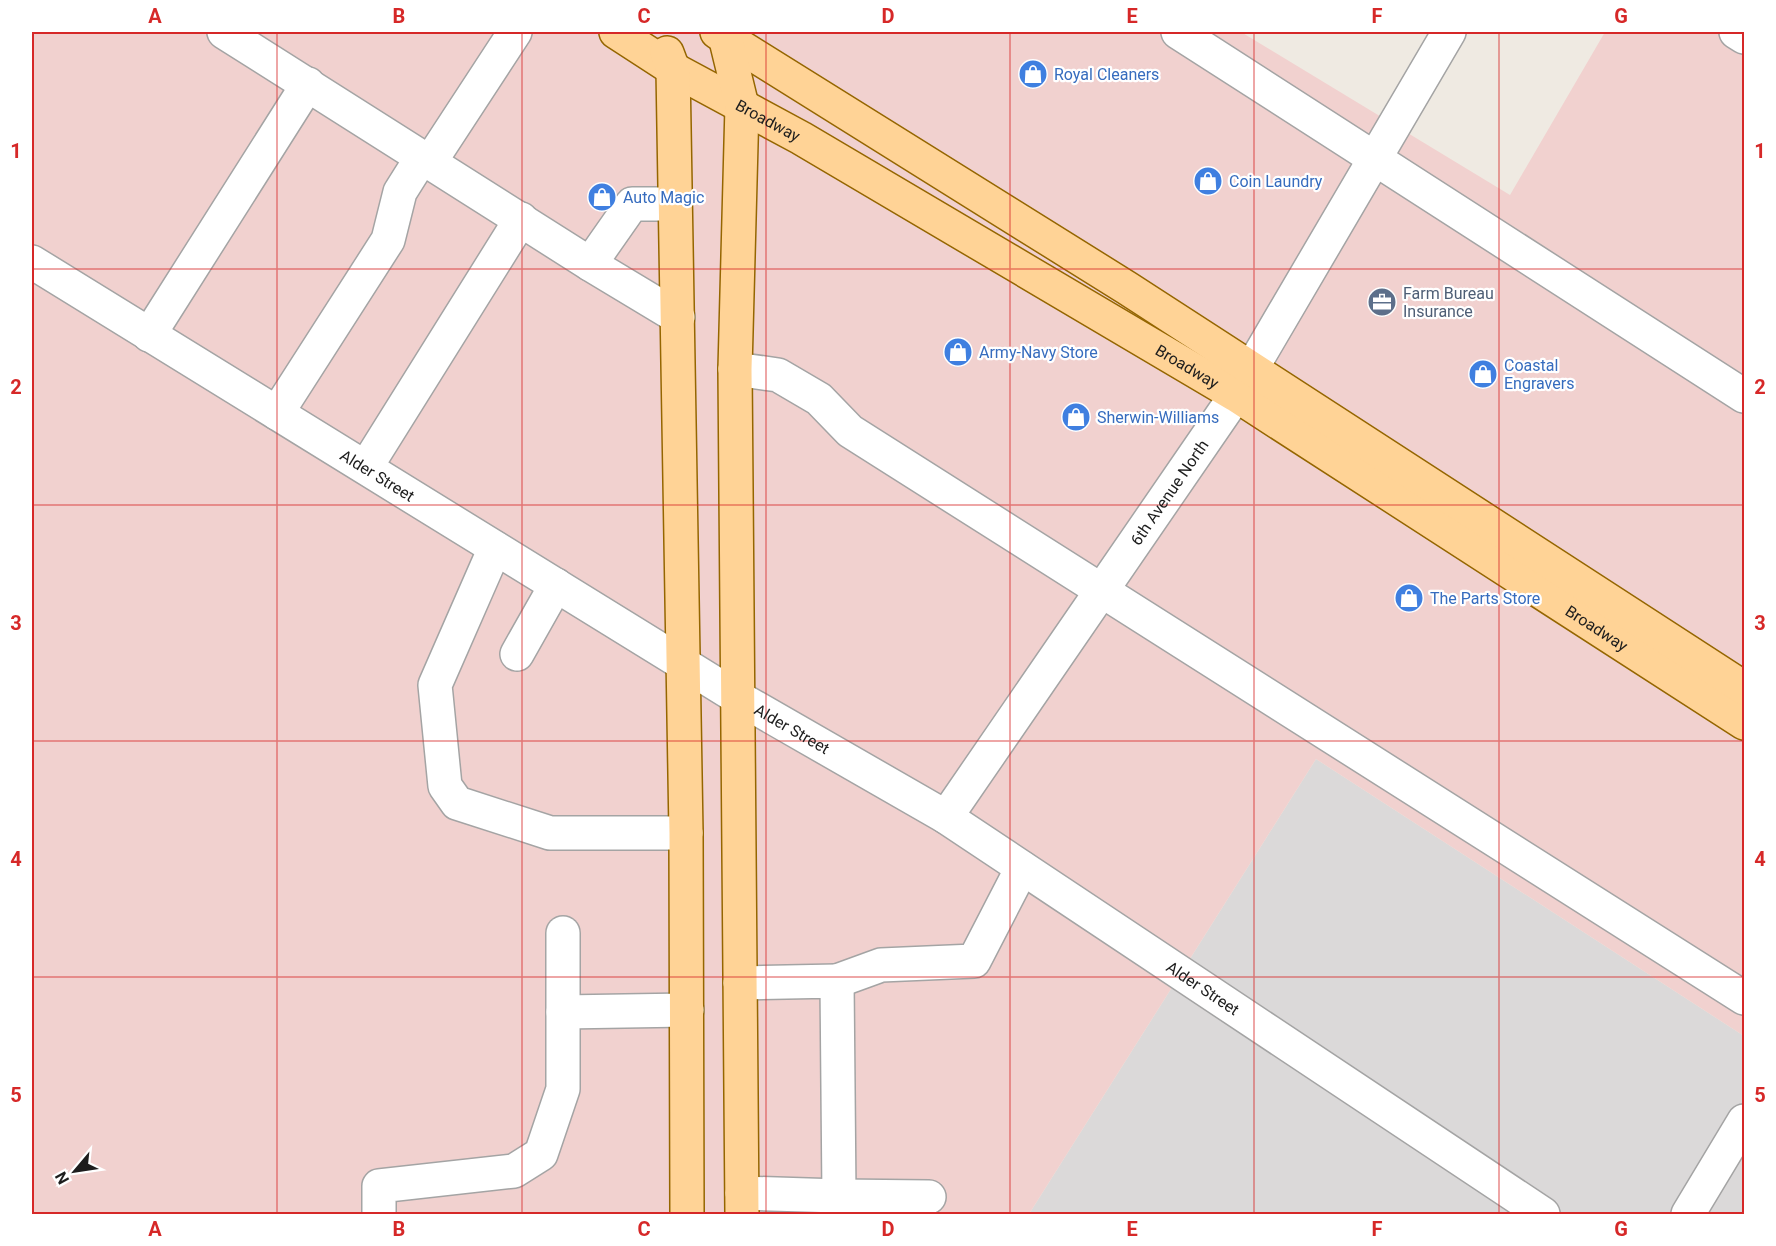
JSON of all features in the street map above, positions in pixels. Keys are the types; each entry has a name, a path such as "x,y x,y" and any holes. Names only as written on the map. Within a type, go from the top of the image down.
{"main road":[{"name":"Broadway","path":"616,32 673,69 1244,382 1744,688"},
{"path":"658,32 673,69 684,664 687,1215"},
{"name":"Broadway","path":"722,33 1244,382 1744,723"},
{"path":"722,33 742,106 735,369 742,1204"}],"street":[{"path":"224,32 265,42 308,84 590,264 678,317"},
{"path":"277,413 387,240 400,192 426,160 515,32"},
{"path":"1178,32 1744,396"},
{"name":"6th Avenue North","path":"946,817 1244,382 1449,32"},
{"path":"1736,32 1744,37"},
{"path":"149,335 308,84"},
{"path":"590,264 632,204 675,204"},
{"path":"366,467 520,219"},
{"name":"Alder Street","path":"32,262 736,697 946,817 1543,1215"},
{"path":"735,369 778,375 819,399 850,431 1744,998"},
{"path":"495,548 435,685 445,786 457,803 550,832 686,833"},
{"path":"518,654 556,585"},
{"path":"740,983 837,981 881,965 974,961 1023,868"},
{"path":"379,1215 379,1186 514,1171 541,1154 563,1089 563,933"},
{"path":"837,981 839,1196"},
{"path":"563,1012 687,1010"},
{"path":"1688,1215 1744,1121"},
{"path":"742,1204 839,1196 929,1197"}],"shaded area":[{"path":"32,32 1241,32 1510,195 1605,32 1736,32 1744,37 1744,1036 1316,759 1029,1214 32,1214"},
{"path":"1316,759 1744,1036 1744,1214 1029,1214"}],"place":[{"name":"Royal Cleaners","path":"1033,74"},
{"name":"Coin Laundry","path":"1208,181"},
{"name":"Auto Magic","path":"602,197"},
{"name":"Farm Bureau Insurance","path":"1382,302"},
{"name":"Army-Navy Store","path":"958,352"},
{"name":"Coastal Engravers","path":"1483,374"},
{"name":"Sherwin-Williams","path":"1076,417"},
{"name":"The Parts Store","path":"1409,598"}]}
